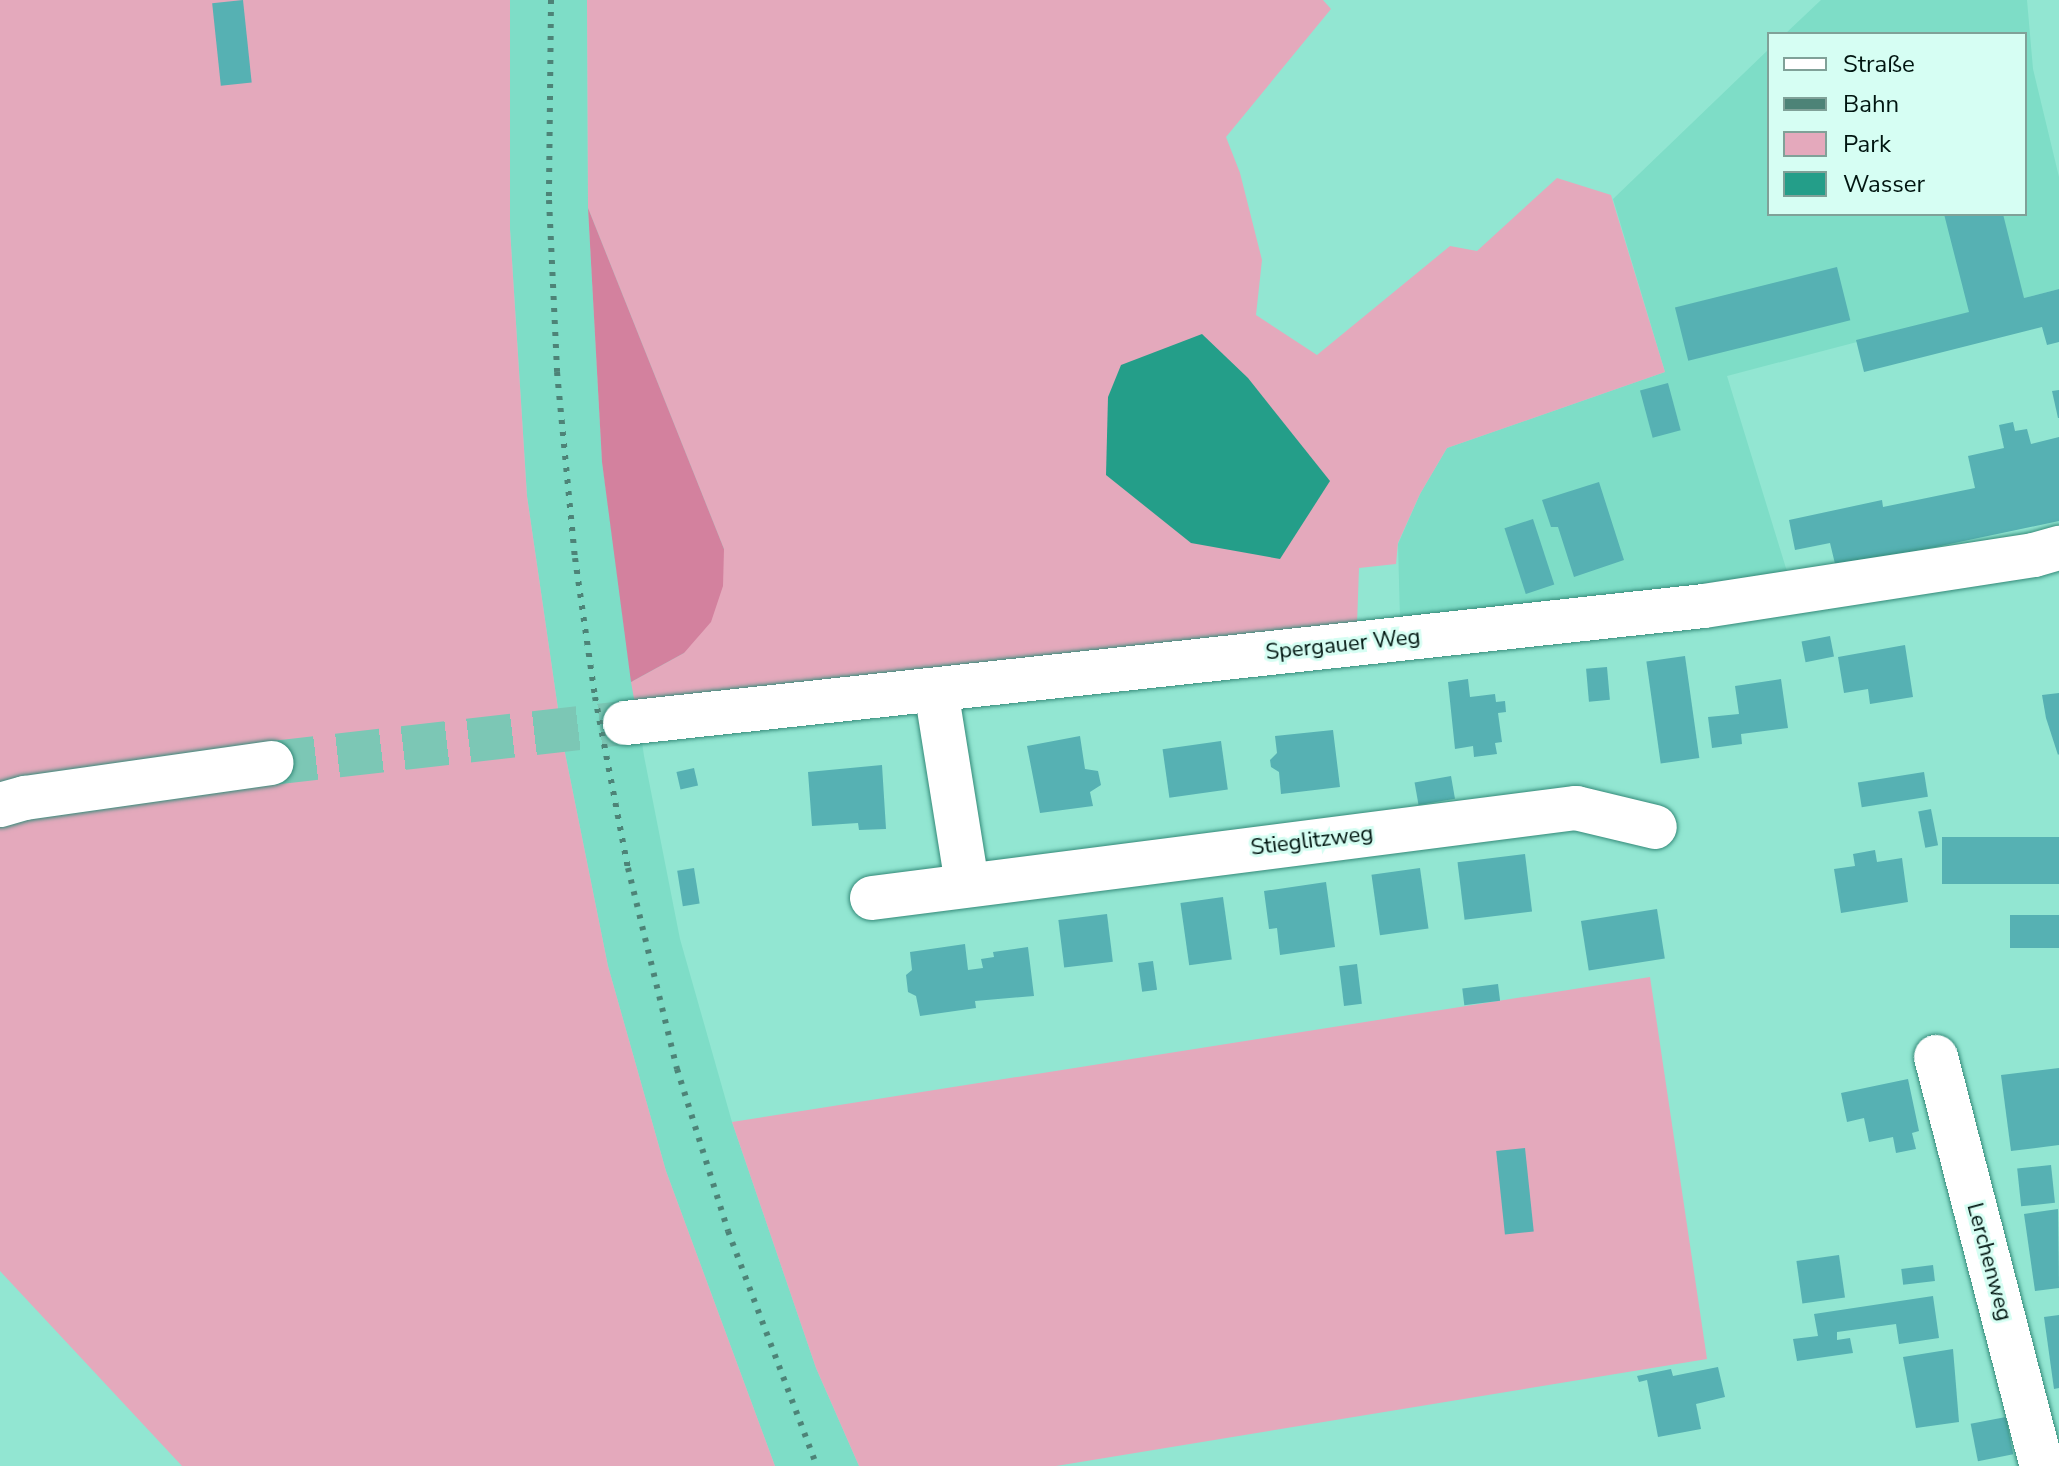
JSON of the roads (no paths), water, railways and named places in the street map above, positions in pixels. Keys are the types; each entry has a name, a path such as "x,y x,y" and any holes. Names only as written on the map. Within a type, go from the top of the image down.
{"street":[{"name":"Spergauer Weg","path":"625,723 1704,606 2034,555 2059,548"},
{"path":"936,690 967,884"},
{"path":"0,805 25,798 272,763"},
{"name":"Stieglitzweg","path":"872,898 1576,808 1655,827"},
{"name":"Lerchenweg","path":"1936,1057 2042,1466"}],"water":[{"path":"1202,334 1248,378 1330,481 1280,559 1191,543 1106,475 1108,397 1121,365"}],"tunnel":[{"path":"272,763 625,723"}],"railway":[{"path":"551,0 549,200 557,372 575,558 595,697 628,868 677,1069 728,1231 817,1466"}]}
